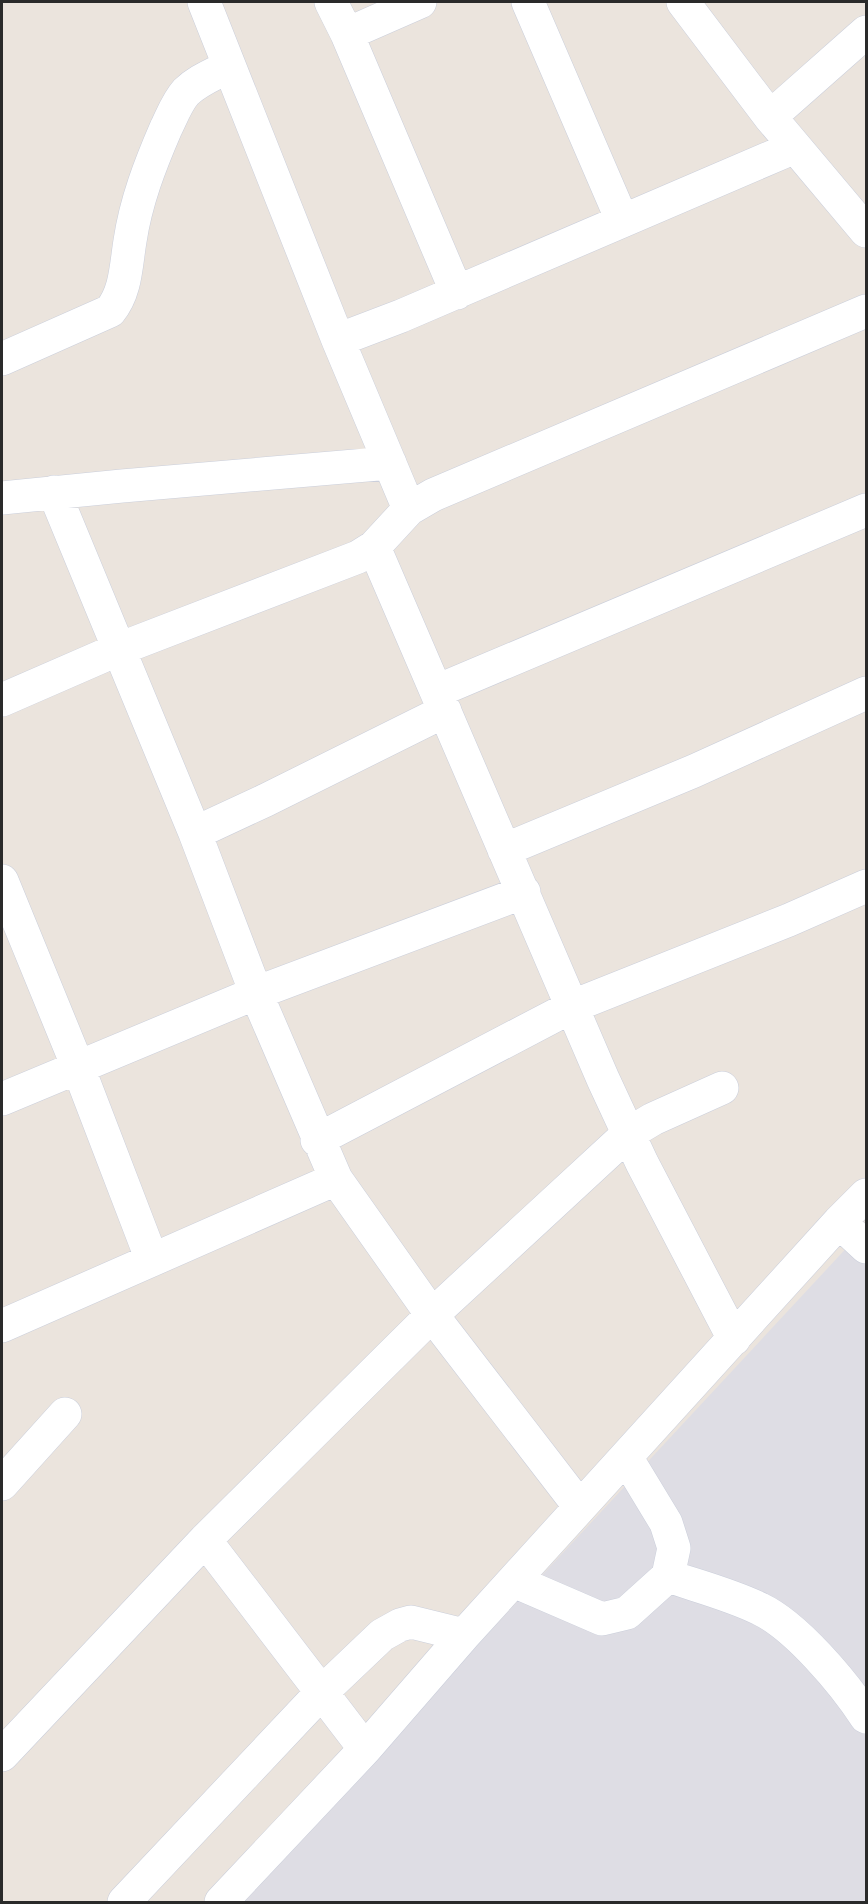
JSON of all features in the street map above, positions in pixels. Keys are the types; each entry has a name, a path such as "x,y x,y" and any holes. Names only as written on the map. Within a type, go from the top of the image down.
{"street":[{"path":"204,2 338,340 408,509"},
{"path":"331,2 347,34 457,292"},
{"path":"347,34 420,2"},
{"path":"528,2 622,220"},
{"path":"684,2 770,117 867,231"},
{"path":"770,117 867,32"},
{"path":"2,359 110,310 118,301 135,210 148,168 174,112 184,93 196,83 229,66"},
{"path":"338,340 457,292 795,147"},
{"path":"2,699 119,649 358,557 374,548 408,509 422,500 867,311"},
{"path":"2,498 390,463"},
{"path":"54,492 195,833 256,993 317,1140 336,1179 432,1315 580,1507"},
{"path":"195,833 266,800 441,701 867,510"},
{"path":"374,548 628,1134 734,1339"},
{"path":"504,850 705,767 867,693"},
{"path":"2,881 78,1067 152,1260"},
{"path":"317,1140 573,1006 789,920 867,886"},
{"path":"2,1099 256,993 524,892"},
{"path":"2,1755 205,1540 432,1315 628,1134 654,1119 722,1088"},
{"path":"2,1326 336,1179"},
{"path":"221,1902 365,1749 464,1635 839,1222 867,1195"},
{"path":"839,1222 867,1247"},
{"path":"2,1484 65,1414"},
{"path":"514,1581 602,1619 627,1613 668,1576 674,1548 666,1523 626,1457"},
{"path":"205,1540 365,1749"},
{"path":"668,1576 759,1608 788,1625 852,1695 867,1717"},
{"path":"124,1902 321,1692 382,1635 411,1622 464,1635"}],"shaded area":[{"path":"866,1227 866,1902 238,1902"}]}
